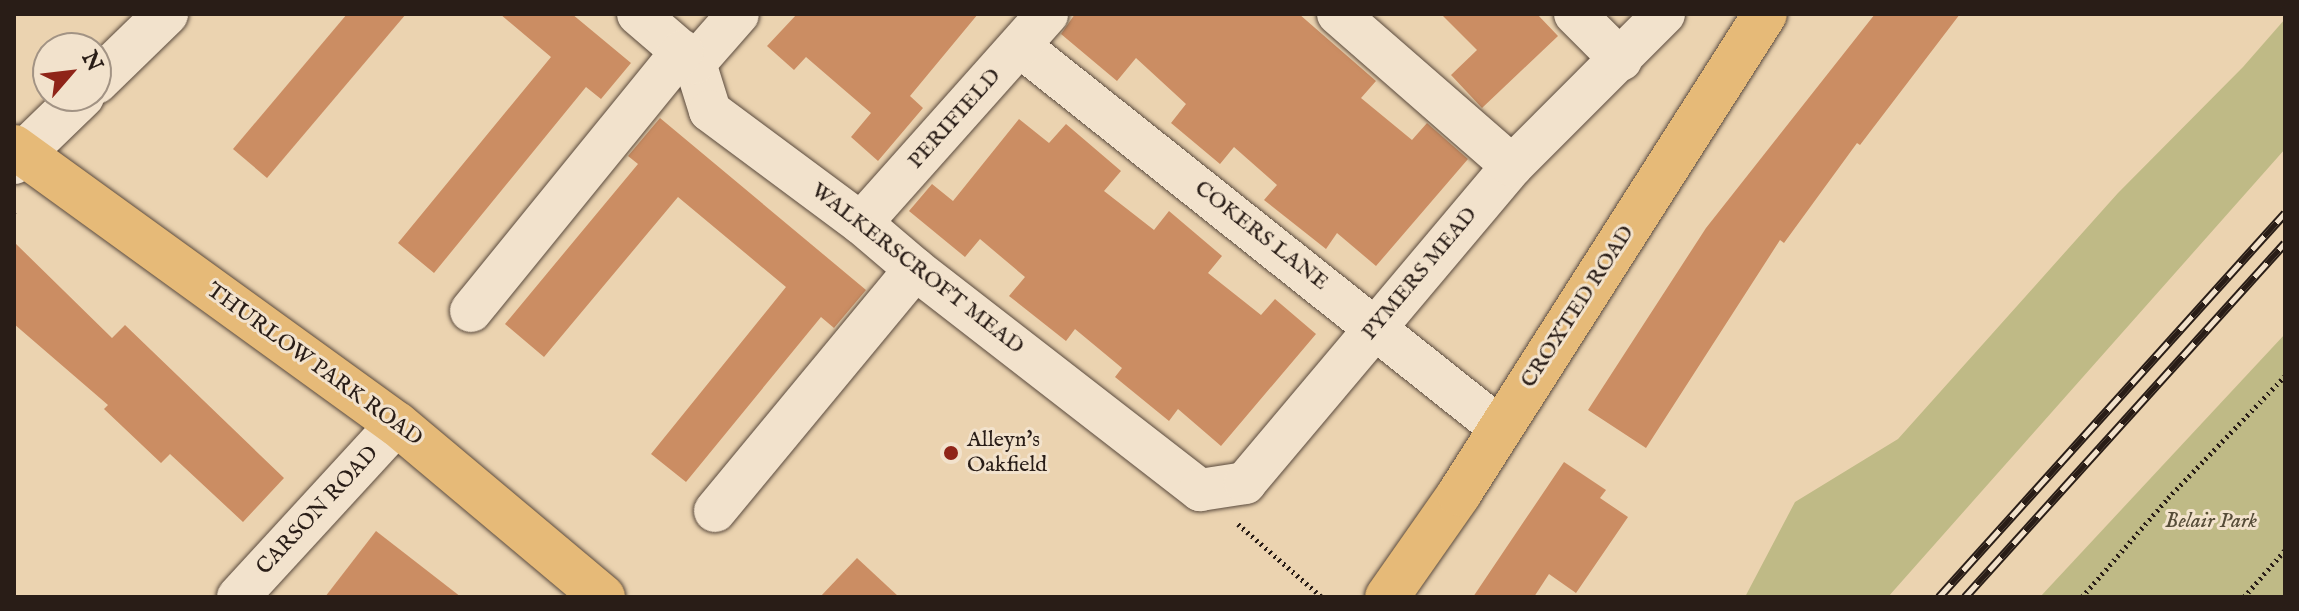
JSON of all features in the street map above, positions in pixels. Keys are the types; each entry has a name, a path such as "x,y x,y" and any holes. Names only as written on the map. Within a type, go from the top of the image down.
{"main road":[{"name":"CROXTED ROAD","path":"1387,597 1459,494 1765,14"},
{"name":"THURLOW PARK ROAD","path":"17,154 397,424 603,597"}],"street":[{"path":"112,66 166,14"},
{"path":"638,14 688,57"},
{"path":"471,311 688,57 738,14"},
{"name":"PERIFIELD","path":"861,223 1021,47 1047,14"},
{"path":"1338,14 1512,166"},
{"path":"1575,14 1621,60"},
{"name":"PYMERS MEAD","path":"1225,488 1245,483 1512,166 1664,14"},
{"name":"COKERS LANE","path":"1021,47 1500,428"},
{"name":"WALKERSCROFT MEAD","path":"688,57 710,111 861,223 915,269 1200,490 1225,488"},
{"path":"17,154 64,112"},
{"path":"715,511 915,269"},
{"name":"CARSON ROAD","path":"238,597 397,424"}],"path":[{"path":"2082,597 2168,498 2285,376"},
{"path":"1225,488 1235,522 1322,597"},
{"path":"2244,597 2285,550"}],"green space":[{"path":"2285,19 2285,149 1888,597 1745,597 1795,502 1898,439 2118,193 2243,67"},
{"name":"Belair Park","path":"2285,334 2285,597 2040,597"}],"building":[{"path":"347,14 406,14 267,178 233,149"},
{"path":"500,14 572,14 631,63 601,99 586,87 434,273 398,243 551,57"},
{"path":"797,14 978,14 910,96 923,108 878,161 851,137 871,113 806,57 794,70 767,46"},
{"path":"1075,14 1299,14 1376,81 1361,98 1412,140 1427,123 1468,159 1376,266 1337,233 1326,249 1264,200 1277,185 1234,147 1220,164 1171,123 1186,104 1136,58 1117,81 1061,34"},
{"path":"1441,14 1537,14 1558,36 1482,108 1451,75 1477,50"},
{"path":"1875,14 1960,14 1860,145 1857,143 1784,243 1780,240 1646,448 1588,410 1706,228"},
{"path":"660,118 866,290 834,328 821,317 686,482 651,454 786,287 678,197 544,357 505,324 638,164 628,156"},
{"path":"1019,119 1049,143 1066,124 1121,171 1104,191 1154,230 1169,211 1222,256 1208,273 1261,315 1275,299 1316,334 1221,446 1178,409 1169,421 1115,377 1122,368 1075,329 1066,341 1009,296 1025,277 980,239 965,257 909,211 932,184 953,201"},
{"path":"14,242 112,338 125,325 284,478 243,522 170,454 161,463 104,409 108,405 14,324"},
{"path":"1564,462 1606,490 1600,498 1628,517 1576,593 1549,574 1534,597 1473,597"},
{"path":"376,531 461,597 325,597"},
{"path":"857,558 899,597 820,597"}],"railway":[{"path":"1939,597 2285,213"},
{"path":"1965,597 2285,243"}],"place":[{"name":"Alleyn's Oakfield","path":"951,453"}]}
